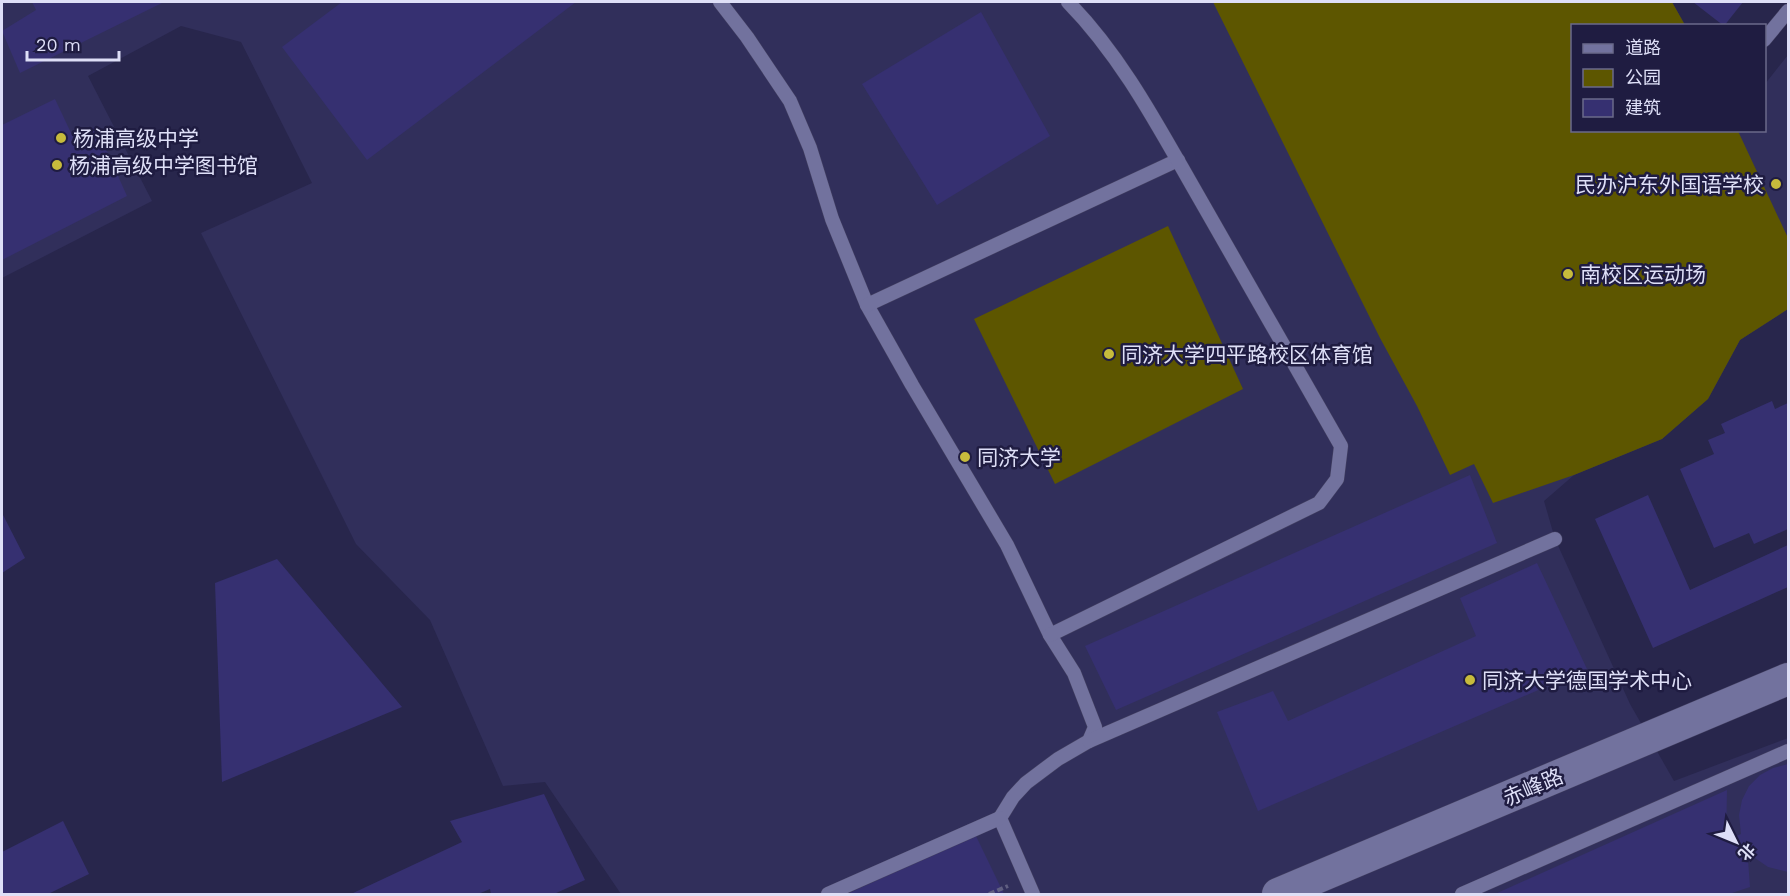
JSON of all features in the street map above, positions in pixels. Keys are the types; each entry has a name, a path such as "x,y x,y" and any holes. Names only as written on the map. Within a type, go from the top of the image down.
{"street":[{"name":"赤峰路","path":"1278,894 1788,679"}],"lane":[{"path":"720,2 747,37 790,102 810,148 832,219 867,305 1007,545 1050,635 1074,674 1095,727 1089,741"},
{"path":"1050,635 1319,503 1337,479 1341,446 1178,160 1121,65 1086,20 1068,2"},
{"path":"1766,38 1788,11"},
{"path":"867,305 1178,160"},
{"path":"828,894 1000,818 1013,796 1026,783 1058,759 1089,741 1555,539"},
{"path":"1462,894 1788,751"},
{"path":"1000,818 1033,894"}],"shaded area":[{"name":"同济大学","path":"2,2 1672,2 1684,24 1571,24 1571,132 1766,132 1766,83 1788,55 1788,309 1740,340 1708,399 1662,439 1574,475 1544,501 1555,539 1630,704 1674,781 1788,738 1788,894 621,894 545,782 503,786 430,620 356,544 201,233 312,183 241,42 181,26 88,76 152,201 2,278"}],"green space":[{"name":"南校区运动场","path":"1213,2 1672,2 1684,24 1571,24 1571,132 1738,132 1788,238 1788,309 1740,340 1708,399 1662,439 1574,475 1493,503 1474,464 1450,475 1417,406 1380,338"},
{"name":"同济大学四平路校区体育馆","path":"1168,226 1243,389 1055,484 974,319"}],"building":[{"path":"32,2 164,2 20,73 2,31 36,10"},
{"path":"342,2 576,2 367,160 282,47"},
{"path":"1693,2 1743,2 1726,24 1721,24"},
{"path":"981,12 1050,136 937,205 862,84"},
{"name":"杨浦高级中学图书馆","path":"55,99 72,135 96,127 127,196 2,260 2,125"},
{"path":"1772,401 1775,409 1788,403 1788,529 1754,544 1749,533 1714,548 1680,469 1714,454 1708,440 1725,433 1721,424"},
{"path":"1470,475 1497,543 1116,710 1085,646"},
{"path":"1648,495 1690,590 1788,545 1788,587 1653,648 1595,519"},
{"path":"2,513 25,558 2,573"},
{"path":"277,559 402,707 222,782 215,583"},
{"name":"同济大学德国学术中心","path":"1537,563 1587,669 1258,811 1217,712 1273,691 1288,721 1476,636 1460,598"},
{"path":"1788,764 1788,872 1768,867 1755,858 1747,846 1750,887 1732,894 1495,894 1727,790 1726,840 1741,834 1739,815 1742,800 1749,786 1760,775"},
{"path":"544,794 585,880 554,894 491,894 490,889 478,894 351,894 462,842 450,821"},
{"path":"63,821 89,874 48,894 2,894 2,852"},
{"path":"975,834 1004,894 847,894"}],"place":[{"name":"杨浦高级中学","path":"61,138"},
{"name":"杨浦高级中学图书馆","path":"57,165"},
{"name":"民办沪东外国语学校","path":"1776,184"},
{"name":"南校区运动场","path":"1568,274"},
{"name":"同济大学四平路校区体育馆","path":"1109,354"},
{"name":"同济大学","path":"965,457"},
{"name":"同济大学德国学术中心","path":"1470,680"}]}
